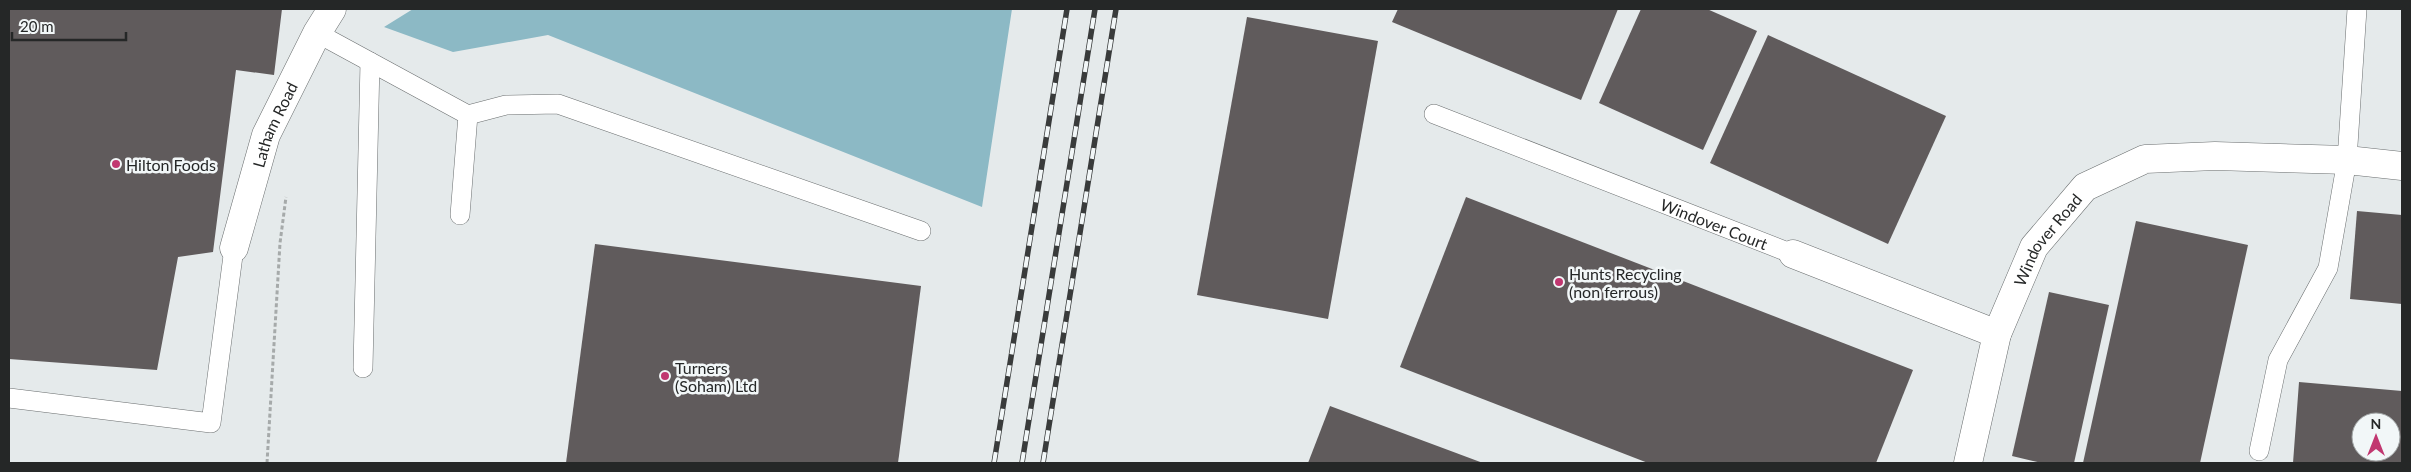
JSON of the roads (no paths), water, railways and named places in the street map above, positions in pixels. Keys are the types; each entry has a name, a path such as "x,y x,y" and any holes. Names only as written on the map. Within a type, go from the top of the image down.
{"street":[{"name":"Latham Road","path":"234,248 266,135 317,33 332,9"},
{"name":"Windover Road","path":"1968,463 1997,334 2034,247 2085,187 2145,159 2216,156 2347,160 2402,166"},
{"name":"Windover Court","path":"1793,254 1997,334"}],"lane":[{"path":"2259,451 2278,360 2328,268 2347,160 2358,9"},
{"path":"317,33 468,115 506,105 558,104 921,231"},
{"path":"363,368 370,62"},
{"name":"Windover Court","path":"1434,114 1793,254"},
{"path":"460,215 468,115"},
{"path":"9,398 211,424 234,248"}],"railway":[{"path":"994,463 1067,9"},
{"path":"1022,463 1095,9"},
{"path":"1043,463 1116,9"}],"place":[{"name":"Hilton Foods","path":"116,164"},
{"name":"Hunts Recycling (non ferrous)","path":"1559,282"},
{"name":"Turners (Soham) Ltd","path":"665,376"}]}
